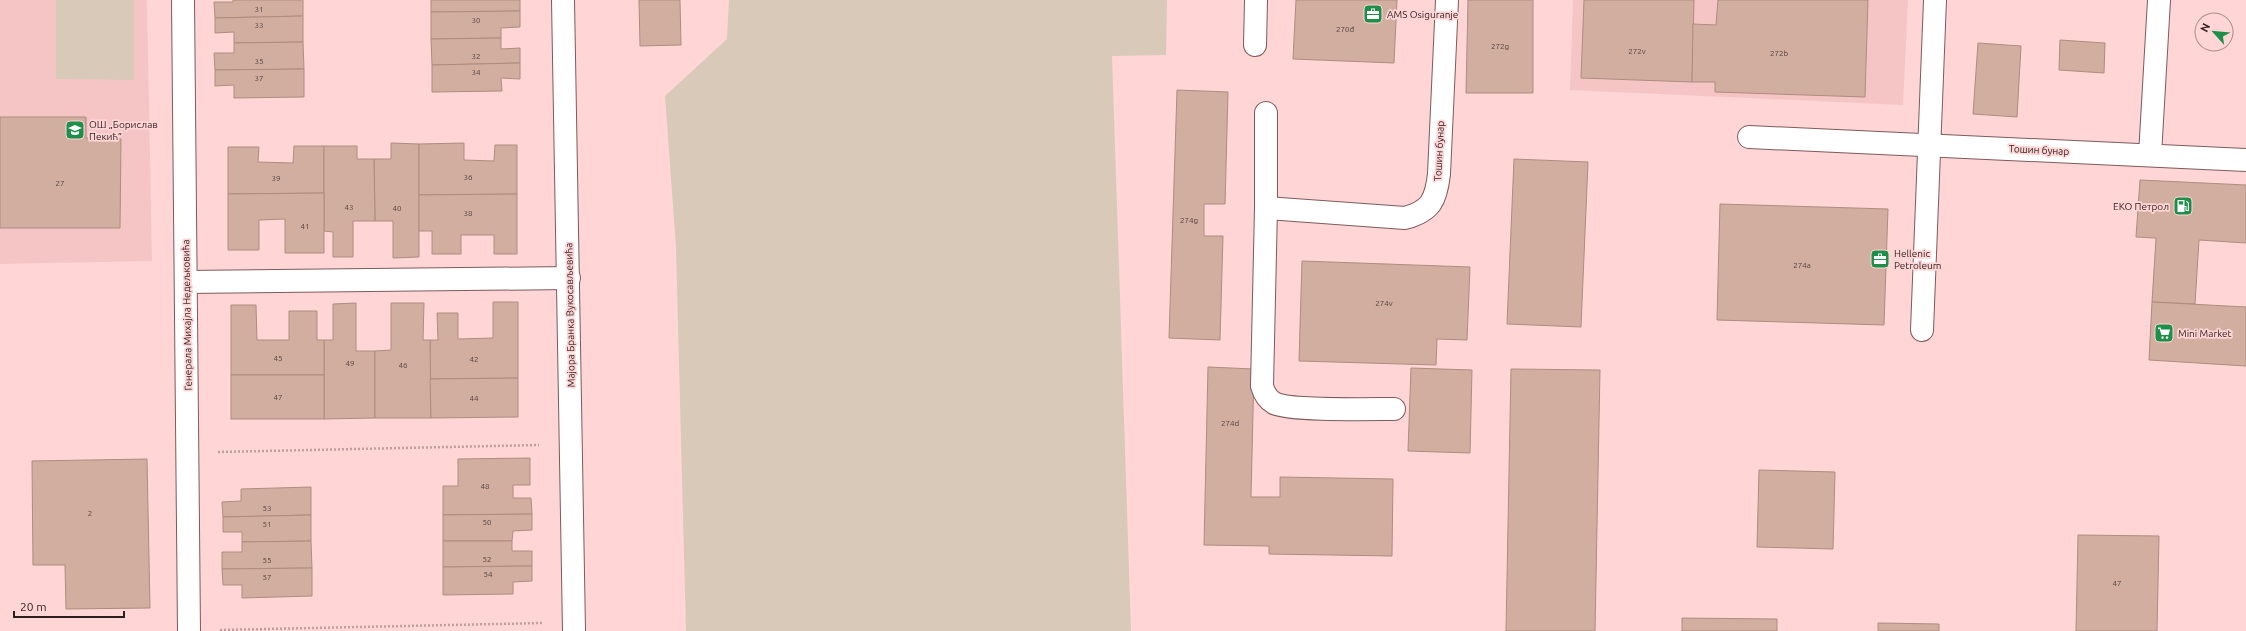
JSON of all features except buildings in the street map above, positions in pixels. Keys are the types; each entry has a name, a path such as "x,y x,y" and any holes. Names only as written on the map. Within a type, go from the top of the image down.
{"street":[{"name":"Генерала Михајла Недељковића","path":"183,0 189,631"},
{"name":"Мајора Бранка Вукосављевића","path":"563,0 572,444 574,627"},
{"path":"1255,45 1256,0"},
{"name":"Тошин бунар","path":"1266,208 1405,218 1419,214 1431,204 1437,191 1438,180 1447,0"},
{"path":"1922,330 1935,0"},
{"path":"2150,155 2159,0"},
{"path":"1266,113 1266,208 1262,386 1264,393 1273,403 1292,407 1394,409"},
{"name":"Тошин бунар","path":"1749,137 1929,144 2246,160"},
{"path":"186,282 569,278"}],"path":[{"path":"188,452 572,444"},
{"path":"217,630 574,627"}],"shaded area":[{"name":"ОШ „Борислав Пекић”","path":"0,0 147,0 152,261 0,264"},
{"path":"56,0 134,0 134,80 56,79"},
{"path":"729,0 1167,0 1166,55 1112,56 1131,631 686,631 676,247 665,96 727,39"},
{"path":"1573,0 1908,0 1903,105 1570,90"}],"place":[{"name":"AMS Osiguranje","path":"1373,14"},
{"name":"ОШ „Борислав Пекић”","path":"75,130"},
{"name":"ЕКО Петрол","path":"2183,206"},
{"name":"Hellenic Petroleum","path":"1880,259"},
{"name":"Mini Market","path":"2164,333"}]}
